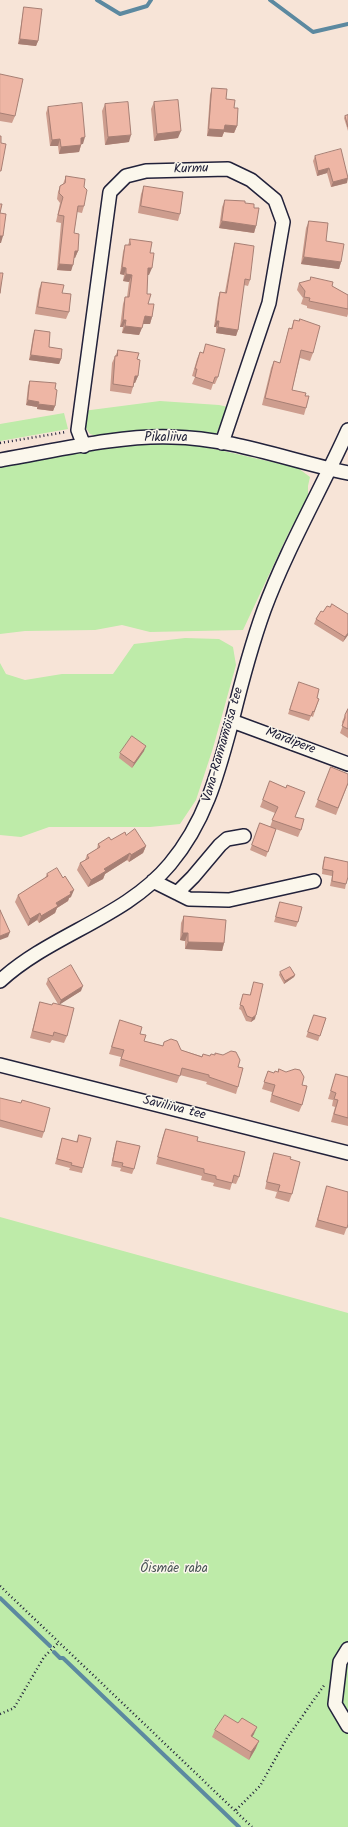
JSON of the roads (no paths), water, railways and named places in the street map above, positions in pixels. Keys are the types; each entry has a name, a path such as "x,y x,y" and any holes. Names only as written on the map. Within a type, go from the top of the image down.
{"street":[{"name":"Kurmu","path":"84,446 78,430 110,192 126,176 146,171 228,169 251,180 275,200 282,222 269,303 222,443"},
{"name":"Vana-Rannamõisa tee","path":"0,981 30,956 132,899 170,864 188,840 204,813 219,770 253,643 264,610 283,563 330,470 348,430"},
{"name":"Pikaliiva","path":"0,460 121,440 172,437 222,443 330,470 348,473"},
{"name":"Mardipere","path":"232,721 348,764"},
{"path":"176,893 223,842 235,836 244,836"},
{"path":"153,881 189,899 229,900 314,881"},
{"name":"Saviliiva tee","path":"0,1065 348,1153"},
{"path":"348,1649 340,1662 335,1704 348,1726"}],"waterway":[{"path":"97,0 120,14 147,6 151,0"},
{"path":"270,0 313,32 348,24"},
{"path":"0,1598 50,1646"},
{"path":"54,1652 60,1658 63,1658 239,1827"}],"park label":[{"name":"Õismäe raba","path":"174,1570"}]}
